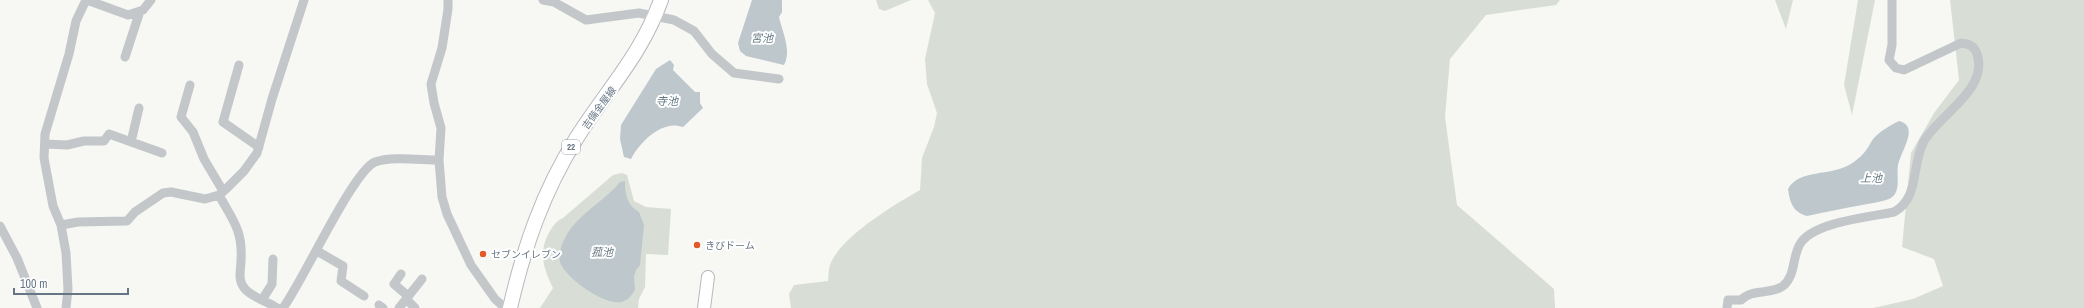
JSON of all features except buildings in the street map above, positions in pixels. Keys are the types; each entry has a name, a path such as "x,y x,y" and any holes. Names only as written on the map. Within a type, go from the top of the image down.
{"main road":[{"name":"吉備金屋線","path":"510,308 529,236 550,186 585,126 635,56 655,18 661,0"}],"street":[{"path":"66,308 68,289 66,253 61,225 53,206 48,181 44,158 45,134 69,54 76,21 87,0 124,14 132,15 140,11 150,0"},
{"path":"61,225 78,222 127,221 135,212 163,193 171,192 205,199 221,193 244,171 257,153 272,99 304,0"},
{"path":"448,0 448,10 442,48 431,84 434,103 442,128 439,160 442,197 447,214 471,265 495,299 504,308"},
{"path":"543,0 554,2 586,20 639,13 655,18 674,20 687,26 701,37 712,54 734,73 779,79"},
{"path":"1727,308 1728,300 1741,300 1746,295 1782,287 1789,280 1800,244 1811,234 1830,226 1894,212 1903,207 1909,199 1914,172 1924,142 1934,128 1957,105 1975,81 1980,63 1975,48 1968,44 1961,43 1904,70 1896,68 1889,60 1892,45 1892,0"},
{"path":"125,57 140,11"},
{"path":"239,65 223,122 259,147"},
{"path":"190,85 181,117 193,132 237,225 241,258 239,275 241,282 245,290 276,308"},
{"path":"131,142 139,108"},
{"path":"44,144 67,145 84,141 104,141 108,134 162,154"},
{"path":"283,308 353,186 368,166 385,160 439,160"},
{"path":"0,226 17,258 37,308"},
{"path":"317,251 343,266 341,281 364,296"},
{"path":"262,300 272,284 273,259"},
{"path":"402,274 394,284 415,308"},
{"path":"704,308 708,277"},
{"path":"399,308 422,279"}],"shaded area":[{"path":"876,0 911,0 885,11 879,9"},
{"path":"928,0 1560,0 1556,5 1486,15 1450,59 1445,117 1457,205 1554,289 1555,308 791,308 789,294 794,285 828,281 830,265 836,254 856,233 896,204 920,190 922,158 934,127 937,113 927,84 925,59 935,13"},
{"path":"1775,0 1793,0 1786,29"},
{"path":"1858,0 1875,0 1852,115 1844,85"},
{"path":"1950,0 2084,0 2084,308 1873,308 1913,299 1943,286 1934,259 1902,247 1911,153 1934,113 1959,80"},
{"path":"622,173 627,175 634,201 646,207 671,209 668,255 646,254 645,287 639,299 638,308 540,308 553,288 543,260 544,246 550,231 557,222 613,175"}],"water":[{"name":"宮池","path":"752,0 782,0 782,12 779,17 787,47 784,65 746,56 740,51 738,43"},
{"name":"寺池","path":"670,60 674,65 673,70 695,92 700,92 700,103 703,108 683,127 675,125 659,129 645,140 631,159 624,157 620,139 621,125 656,69"},
{"name":"上池","path":"1899,121 1905,124 1909,133 1908,140 1898,165 1898,184 1896,193 1893,196 1883,201 1807,216 1795,209 1791,203 1788,189 1793,183 1800,178 1833,171 1849,165 1857,160 1868,148 1876,135"},
{"name":"菰池","path":"625,181 629,203 639,212 644,225 640,265 636,270 634,277 635,290 626,300 622,302 615,302 606,300 586,290 577,283 563,268 559,256 564,241 576,222 620,182"}],"place":[{"name":"きびドーム","path":"697,245"},
{"name":"セブンイレブン","path":"483,254"}]}
